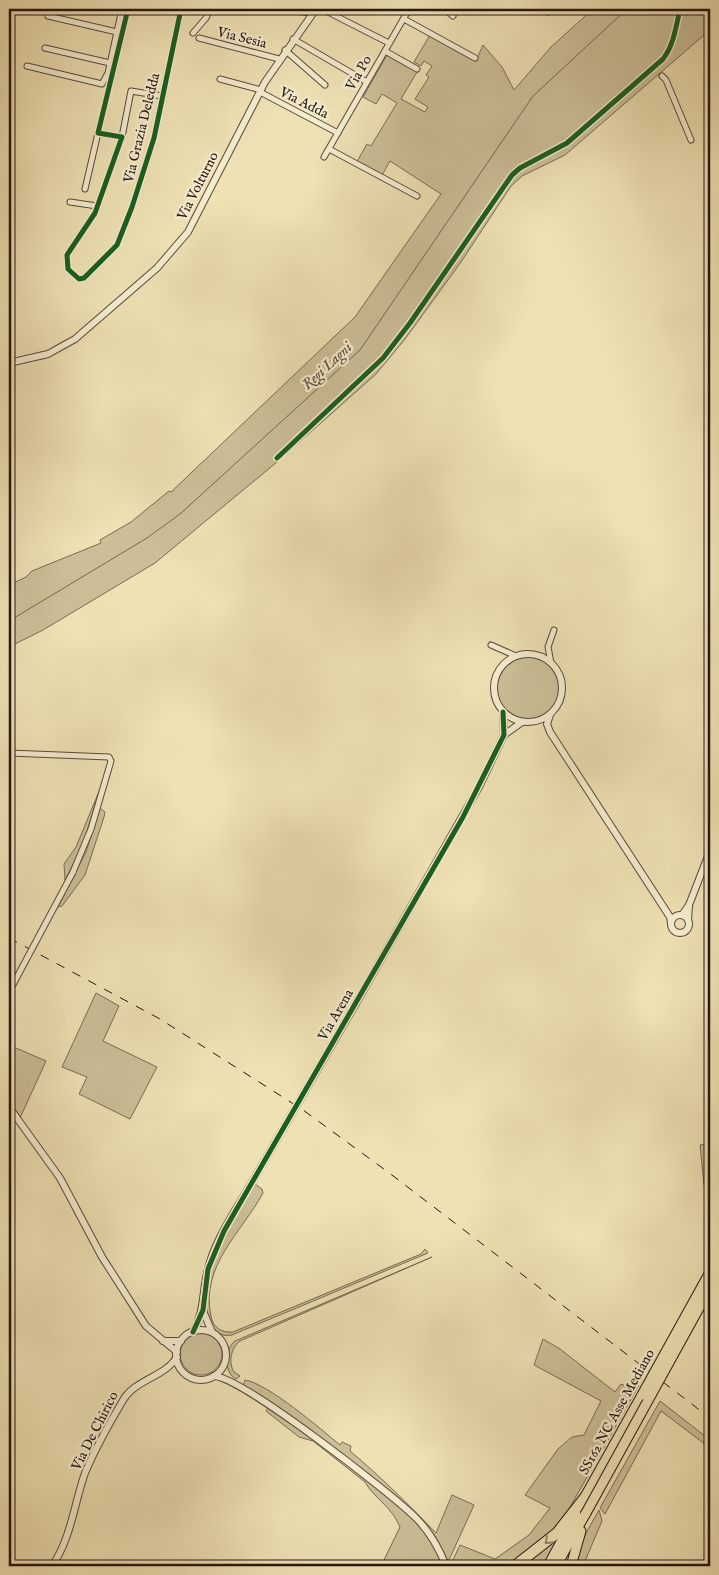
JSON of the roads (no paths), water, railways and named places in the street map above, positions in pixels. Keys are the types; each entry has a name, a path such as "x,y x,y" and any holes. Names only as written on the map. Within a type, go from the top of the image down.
{"highway":[{"name":"SS162 NC Asse Mediano","path":"586,1496 710,1272"},
{"name":"SS162 NC Asse Mediano","path":"625,1442 710,1288"},
{"path":"548,1566 625,1442"},
{"path":"570,1566 579,1535 586,1496"},
{"path":"515,1566 582,1512"},
{"path":"556,1566 582,1512"}],"street":[{"path":"27,66 102,84 108,73 121,9"},
{"path":"85,189 128,9"},
{"name":"Via Grazia Deledda","path":"162,96 131,91 122,136 97,206 67,255 68,269 79,279 84,278 117,245 142,179 162,96 182,9"},
{"path":"193,33 206,18 210,9"},
{"path":"278,9 314,11"},
{"path":"322,9 389,44"},
{"name":"Via Po","path":"324,157 404,19 407,9"},
{"path":"445,9 453,16"},
{"path":"277,458 383,358 410,323 512,175 520,168 567,143 657,65 668,53 680,9"},
{"name":"Via Volturno","path":"9,363 48,354 75,339 157,268 196,220 260,91 285,50 314,11"},
{"path":"48,16 117,32"},
{"path":"404,19 475,58"},
{"name":"Via Sesia","path":"199,38 279,59"},
{"path":"294,39 367,82"},
{"path":"46,48 110,63"},
{"path":"285,50 325,85"},
{"path":"385,51 417,69"},
{"path":"662,76 666,80 691,140"},
{"name":"Via Adda","path":"220,79 260,91 338,133"},
{"name":"Via Grazia Deledda","path":"98,133 122,136"},
{"path":"328,150 417,196"},
{"path":"70,202 97,206"},
{"path":"551,663 548,647 554,630"},
{"path":"491,645 516,656"},
{"path":"550,715 536,722 522,722 503,712 494,696 495,678 500,668 516,656 532,654 551,663 559,673 562,692 547,724 550,732 670,917 673,931 681,934 687,930 689,904"},
{"name":"Via Arena","path":"503,712 504,735"},
{"name":"Via Arena","path":"193,1332 203,1310 205,1283 214,1251 463,817 504,735 522,722"},
{"path":"536,722 550,732"},
{"path":"9,754 109,757 111,761 91,830 73,872 9,992"},
{"path":"671,923 689,904 710,851"},
{"path":"661,903 670,912 680,915 689,922"},
{"path":"9,1107 60,1178 102,1257 146,1326 177,1355 182,1370"},
{"name":"Via Arena","path":"203,1310 208,1327 212,1333"},
{"path":"163,1341 181,1341 193,1332 205,1330 212,1333 220,1339 225,1348 224,1363 227,1375 238,1386"},
{"path":"177,1355 181,1341"},
{"name":"Via De Chirico","path":"52,1566 64,1543 90,1462 123,1399 136,1385 165,1369 177,1355"},
{"path":"214,1376 224,1363"},
{"path":"165,1369 182,1370 196,1379 214,1376 224,1378 316,1438 416,1518 433,1538 446,1566"}],"waterway":[{"name":"Regi Lagni","path":"9,621 147,538 180,514 360,350 533,96 627,9"}],"railway":[{"path":"9,938 160,1019 303,1110 388,1172 710,1418"}]}
